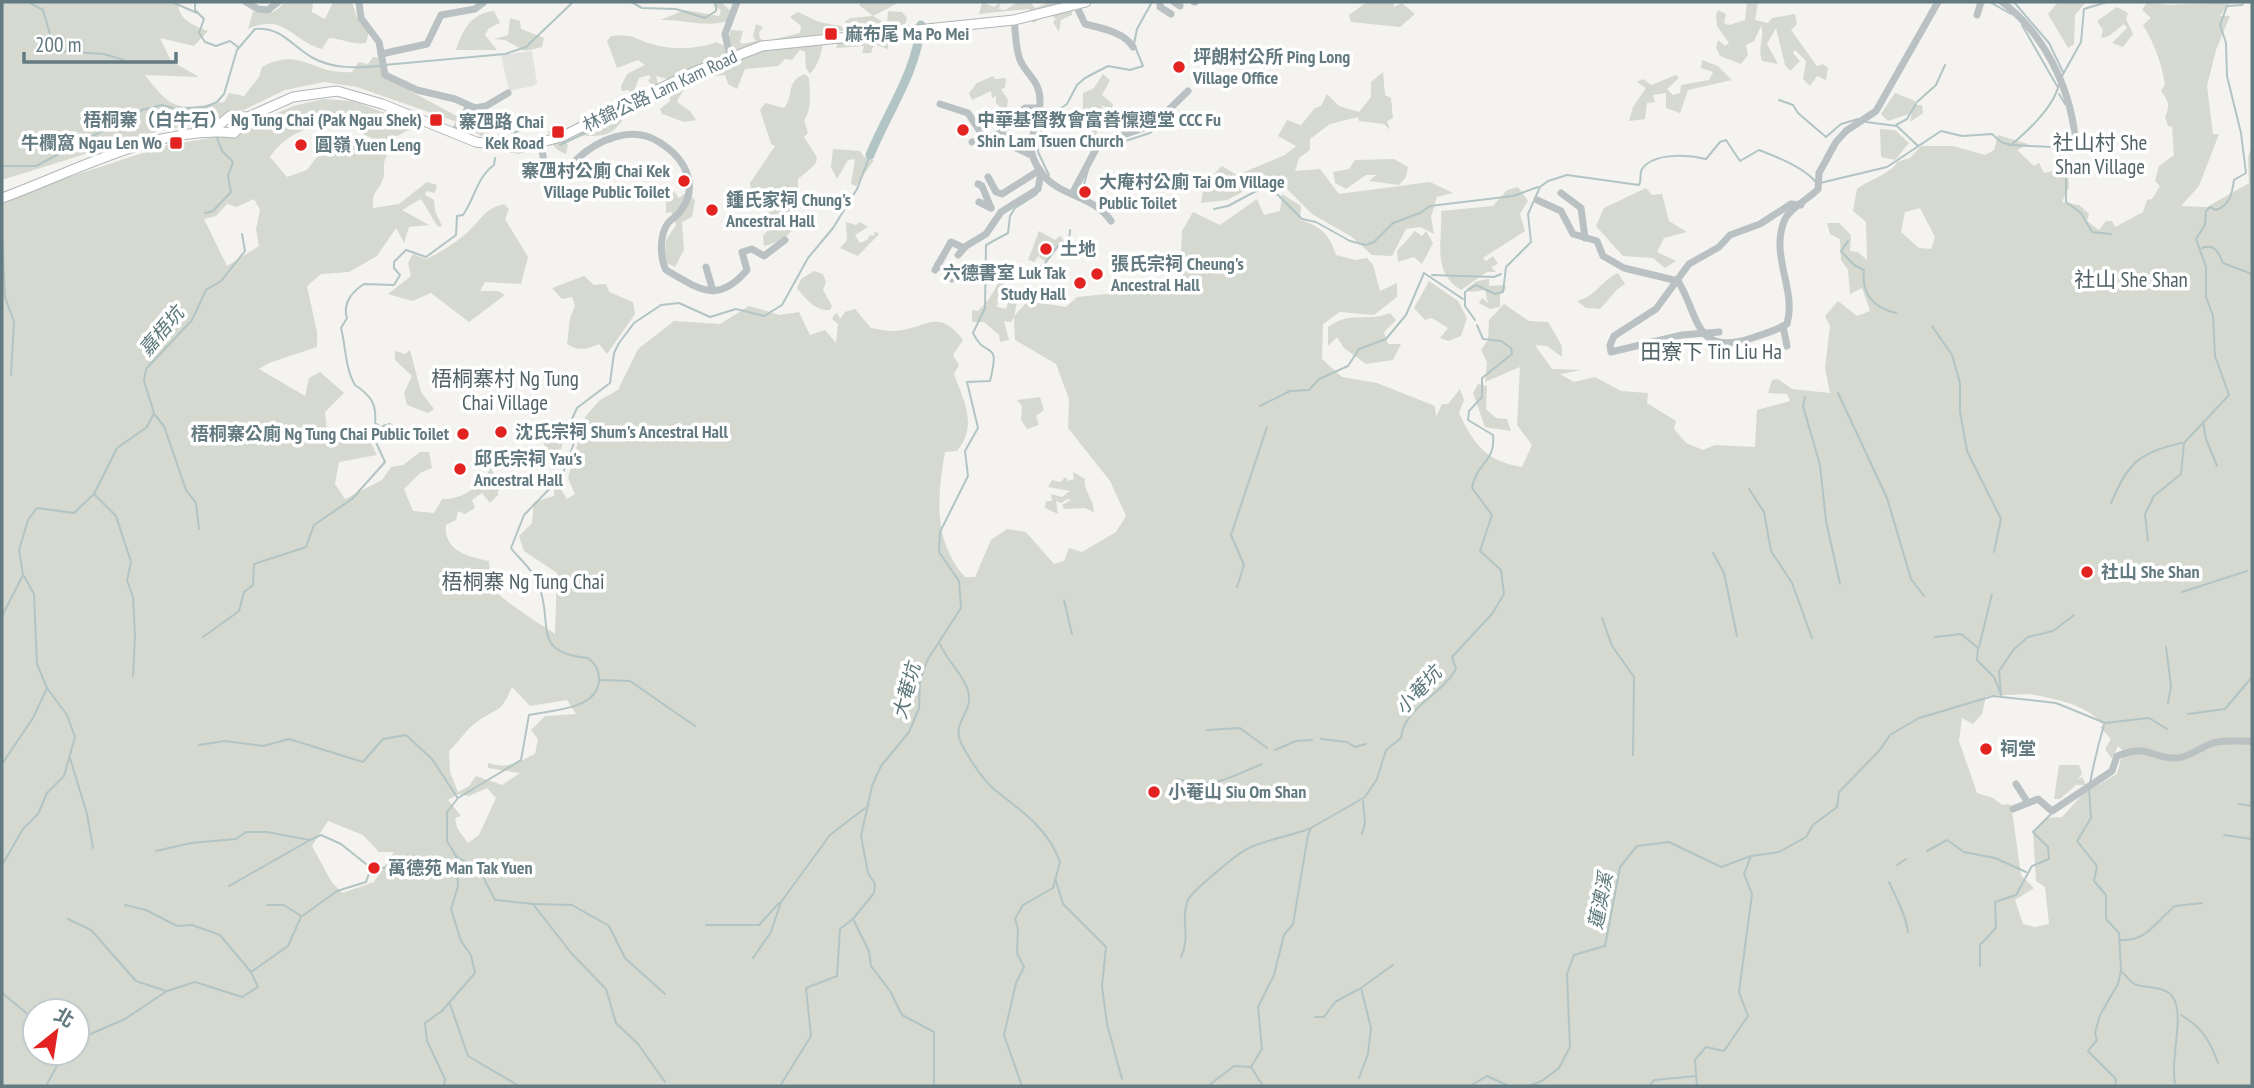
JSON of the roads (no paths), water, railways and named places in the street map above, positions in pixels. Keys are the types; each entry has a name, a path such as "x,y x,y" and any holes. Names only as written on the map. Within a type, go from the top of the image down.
{"main road":[{"name":"林錦公路 Lam Kam Road","path":"225,127 230,116 242,119 293,97 337,91 382,104 453,134 500,148 541,143 730,57 790,41 1014,20 1080,3"},
{"name":"林錦公路 Lam Kam Road","path":"2,198 149,144 225,127 237,132 242,119"}],"street":[{"path":"246,2 258,9 268,10 278,2"},
{"path":"359,2 361,18 376,37 385,75 417,90 455,99 469,106 486,106 508,93"},
{"path":"381,61 427,44 441,15 472,10 484,2"},
{"path":"730,57 725,34 737,2"},
{"path":"1160,2 1162,9 1171,14"},
{"path":"1678,281 1702,333 1713,342 1725,344 1783,326 1788,322 1787,285 1780,261 1784,222 1819,182 1837,140 1878,108 1938,2"},
{"path":"1977,15 1981,2"},
{"path":"2002,2 2024,21 2045,50 2062,86 2075,137"},
{"path":"1080,3 1085,24 1107,29 1128,40 1133,47"},
{"path":"1014,20 1020,60 1035,80 1040,108 1031,141 1031,155 1052,183 1097,205 1111,221"},
{"path":"1072,194 1097,147 1108,140 1153,125 1188,91"},
{"path":"940,104 968,113 985,139"},
{"path":"453,134 469,106"},
{"path":"972,142 1001,133 1024,107 1040,108"},
{"path":"541,143 545,169 555,177 566,174 576,159 609,139 629,133 655,139 682,162 690,177 690,190 678,215 667,224 662,241 663,264 674,275 713,291 733,286 746,273 742,252 753,249 764,256 785,240"},
{"path":"1001,133 1016,148 1031,155"},
{"path":"988,177 996,192 1002,194 1042,173"},
{"path":"952,279 936,267 951,242 961,251 986,234 1001,212 1038,189 1042,173"},
{"path":"978,184 982,186 991,208"},
{"path":"1562,192 1581,208 1586,238"},
{"path":"1537,200 1560,210 1573,234 1597,242 1603,256 1623,268 1678,281"},
{"path":"979,202 1001,212"},
{"path":"1718,332 1611,352 1610,349 1612,338 1659,306 1689,264 1719,247 1730,235 1760,224 1791,204 1801,205"},
{"path":"706,267 713,291"},
{"path":"1783,326 1787,346"},
{"path":"1620,332 1623,349"},
{"path":"2013,809 2038,799 2052,811 2112,771 2117,756 2130,751 2150,751 2169,758 2180,758 2217,741 2252,741"},
{"path":"2016,784 2028,803"}],"waterway":[{"path":"28,2 43,10 55,51 104,54 124,60"},
{"path":"172,2 197,13"},
{"path":"195,2 195,10 204,19 199,33 205,42 216,46 230,41 238,47"},
{"path":"384,65 505,54 526,47 573,2"},
{"path":"631,2 642,8 676,9 705,18 716,11 716,2"},
{"path":"1049,175 1038,152 1043,120 1067,104 1077,85 1085,78 1108,66 1130,70 1143,66 1134,44 1137,29 1152,2"},
{"path":"1990,2 2011,14"},
{"path":"2014,2 2049,43 2063,72"},
{"path":"2062,76 2081,42 2084,9 2107,2"},
{"path":"2148,541 2145,514 2154,496 2181,474 2184,443 2229,395 2215,356 2213,316 2206,297 2206,267 2196,239 2205,225 2206,211 2210,207 2216,210 2224,205 2231,194 2234,180 2246,173 2241,133 2227,76 2226,43 2220,25 2227,6 2242,5 2244,2"},
{"path":"870,155 907,76 921,25"},
{"path":"2022,25 2057,86"},
{"path":"2,166 36,166 142,110 162,105 176,109 205,107 217,102 224,94 237,50 255,29 280,34 313,58 329,64 379,66"},
{"path":"1917,102 1936,85 1945,65"},
{"path":"1820,183 1887,167 1941,131 1962,136 1992,134 2001,142 2011,145 2046,109 2059,84"},
{"path":"2059,94 2065,104"},
{"path":"1779,100 1793,105 1798,113 1826,137 1841,124 1858,119"},
{"path":"1896,125 1907,119 1916,104"},
{"path":"206,109 212,126"},
{"path":"560,145 629,112"},
{"path":"1113,145 1150,133 1164,120"},
{"path":"1866,122 1897,126 1918,146"},
{"path":"512,134 530,125"},
{"path":"205,213 213,211 231,192 228,176 233,162 222,151 217,138"},
{"path":"1475,320 1465,306 1465,292 1476,285 1495,294 1503,292 1506,267 1531,242 1528,214 1540,187 1548,181 1567,175 1639,185 1642,169 1647,164 1663,157 1691,156 1706,159 1720,142 1726,140 1740,161 1759,150 1797,167 1815,181"},
{"path":"2011,145 2051,147 2059,151 2066,178 2066,202 2081,213 2092,232 2111,234"},
{"path":"444,1086 445,1079 427,1041 425,1023 442,1011 475,973 471,955 461,941 451,909 458,886 456,856 447,841 447,812 458,798 521,760 529,715 581,703 590,698 599,682 598,671 591,660 558,650 547,634 543,598 536,578 511,548 524,515 562,476 575,440 572,419 577,408 610,383 614,353 634,323 661,305 679,303 710,317 736,309 764,316 782,305 808,258 833,228 857,189 870,155"},
{"path":"203,637 239,611 244,592 253,585 254,564 306,547 314,525 352,499 385,462 374,438 380,434 381,427 375,423 374,405 365,392 355,385 347,365 341,328 347,318 347,302 364,284 394,285 400,275 394,268 394,262 406,250 426,257 456,235 457,216 463,215 484,175 494,165 495,158"},
{"path":"1082,191 1088,170"},
{"path":"1214,209 1228,206 1260,189 1267,189 1278,195 1302,219 1316,222 1350,241 1366,245 1374,242 1393,223 1420,213 1430,206 1513,196 1538,187"},
{"name":"大菴坑","path":"780,1086 811,1036 806,988 837,976 840,929 853,919 874,893 875,884 868,873 861,836 872,786 881,766 909,732 919,708 920,680 928,659 961,608 959,581 939,552 940,532 968,476 965,451 978,428 967,382 990,381 993,367 993,354 973,333 985,308 986,245 1008,233 1010,216 1015,208 1037,194"},
{"path":"987,265 1017,270 1043,266 1061,242 1069,241 1070,230"},
{"path":"2,233 5,297 14,322 11,375"},
{"name":"嘉梧坑","path":"2,616 23,575 19,550 28,520 37,508 74,513 94,494 117,448 147,427 154,413 144,381 146,369 192,320 206,290 221,281 245,251 242,234"},
{"path":"1848,241 1841,251 1854,265 1864,270 1867,293 1875,304 1896,313"},
{"path":"2202,248 2213,248 2223,263 2252,274"},
{"path":"1260,406 1290,391 1309,390 1319,379 1348,366 1359,349 1386,339 1406,315 1424,273 1463,299"},
{"path":"1432,275 1494,277 1501,274"},
{"name":"小菴坑","path":"1208,1086 1234,1066 1251,1067 1262,1049 1258,1007 1274,975 1284,935 1293,924 1311,828 1365,797 1377,779 1386,750 1401,738 1409,718 1442,687 1456,669 1452,657 1492,614 1504,594 1501,570 1480,551 1492,515 1472,488 1477,473 1492,451 1493,435 1468,420 1469,411 1482,397 1482,378 1512,354 1511,348 1501,341 1483,339 1477,325"},
{"path":"1932,326 1952,355 1960,383 1960,412 1967,451 2001,519 1994,552"},
{"path":"1838,393 1887,498 1911,579 1924,596"},
{"path":"1805,397 1803,406 1820,465 1826,521 1840,584"},
{"path":"155,415 164,426 186,490 196,503 199,529"},
{"path":"2203,422 2206,439 2217,466"},
{"path":"383,426 390,424 396,429"},
{"path":"1237,587 1244,565 1231,535 1267,427"},
{"path":"2111,503 2123,478 2137,461 2145,455 2182,443"},
{"path":"1749,489 1764,512 1771,551 1792,583 1812,638"},
{"path":"94,494 116,516 131,562 127,580 133,597 133,676"},
{"path":"1713,553 1724,573 1737,636"},
{"path":"2182,592 2247,571"},
{"path":"2,865 23,829 38,814 47,793 64,776 75,737 67,715 47,688 37,664 34,594 24,576"},
{"path":"1979,647 1992,594"},
{"path":"1064,600 1072,634"},
{"path":"2001,695 1999,671 2014,649 2028,637 2053,631 2074,615"},
{"path":"1602,618 1612,646 1634,677 1633,755"},
{"path":"1935,637 1961,634 1978,648 1977,660 1994,677 2001,694"},
{"path":"940,644 963,679 969,694 968,707 959,727 963,747 986,782 1042,830 1060,862 1053,888 1023,905 1015,919 1018,929 1017,953 1024,967 1016,983 1004,1035 1022,1086"},
{"path":"2166,647 2171,686 2168,703"},
{"path":"2188,714 2225,709 2252,677"},
{"path":"601,680 630,681 695,726"},
{"path":"2,764 33,718 47,688"},
{"path":"1697,1086 1695,1060 1706,1047 1724,1051 1748,1016 1739,992 1752,894 1744,874 1751,856 1779,852 1806,837 1813,825 1837,807 1839,792 1879,751 1890,735 1919,718 1993,696 2056,703 2105,723 2149,718 2167,729"},
{"path":"2090,783 2104,725"},
{"path":"1207,730 1240,728 1267,748"},
{"path":"199,745 225,741 263,746 289,739 363,762 383,739 406,735 432,759 457,797"},
{"path":"1321,739 1347,742 1355,747 1366,744"},
{"path":"1275,750 1296,741 1312,740"},
{"path":"70,758 87,814 93,848"},
{"path":"1177,779 1212,783 1262,764"},
{"path":"2089,788 2091,818 2077,841 2097,866 2094,881 2106,895 2106,919 2119,933 2121,971 2118,984 2100,1015 2095,1033 2097,1040 2088,1051 2116,1079 2115,1086"},
{"path":"1362,834 1365,823 1363,801"},
{"path":"2239,804 2252,806"},
{"path":"753,958 771,932 781,902 830,835 865,808"},
{"path":"1980,966 1980,945 1996,928 1995,902 2016,895 2032,866 2049,859 2048,847 2033,832 2051,814"},
{"path":"1181,957 1185,942 1186,907 1188,900 1198,889 1249,848 1311,828"},
{"path":"156,851 191,843 236,839 246,832 267,832 310,840 321,835 341,844 371,868 455,866"},
{"path":"2224,835 2252,839"},
{"path":"229,886 310,840"},
{"path":"1927,851 1947,840 1964,852 1995,858 2026,872"},
{"name":"蓮澳溪","path":"1528,1086 1542,1081 1559,1068 1570,1047 1567,974 1574,955 1605,946 1620,867 1637,846 1669,842 1721,867 1751,856"},
{"path":"456,856 480,871 495,900 533,904 572,954 606,989 616,1023 638,1044 665,1082"},
{"path":"1897,865 1906,859"},
{"path":"91,1034 125,1019 167,991 195,982 242,997 258,987 251,972 288,946 301,917 337,891 366,882 371,868"},
{"path":"1055,878 1063,904 1106,947 1102,986 1107,1024 1122,1079"},
{"path":"1889,882 1908,932"},
{"path":"706,925 759,925 779,903"},
{"path":"2120,940 2129,940 2144,934 2175,906 2202,903"},
{"path":"533,904 572,905 609,926 625,958 665,994"},
{"path":"125,905 146,910 177,926 192,925 220,935 251,972"},
{"path":"267,905 284,905 301,916"},
{"path":"68,919 91,930 136,981 166,991"},
{"name":"大菴坑","path":"854,921 869,951 871,966 890,991 902,1015 934,1032 934,1086"},
{"path":"1359,1078 1368,1054 1371,1028 1361,988 1393,965"},
{"path":"2121,971 2135,984 2162,989 2174,1000 2178,1021 2175,1083"},
{"path":"1315,1017 1324,1017 1335,1002 1359,989"},
{"path":"2,993 21,1009"},
{"path":"450,1004 468,1056 519,1086"},
{"path":"2181,1015 2205,1036 2218,1063"},
{"path":"46,1086 56,1067"},
{"path":"1251,1067 1263,1086"},
{"name":"蓮澳溪","path":"1470,1086 1487,1076 1509,1086"},
{"path":"1649,1086 1654,1080 1696,1076"}],"place":[{"name":"麻布尾 Ma Po Mei","path":"831,34"},
{"name":"坪朗村公所 Ping Long Village Office","path":"1179,67"},
{"name":"梧桐寨（白牛石） Ng Tung Chai (Pak Ngau Shek)","path":"436,120"},
{"name":"中華基督教會富善懍遵堂 CCC Fu Shin Lam Tsuen Church","path":"963,130"},
{"name":"寨乪路 Chai Kek Road","path":"558,132"},
{"name":"牛欄窩 Ngau Len Wo","path":"176,143"},
{"name":"圓嶺 Yuen Leng","path":"301,145"},
{"name":"寨乪村公廁 Chai Kek Village Public Toilet","path":"684,181"},
{"name":"大庵村公廁 Tai Om Village Public Toilet","path":"1085,192"},
{"name":"鍾氏家祠 Chung's Ancestral Hall","path":"712,210"},
{"name":"土地","path":"1046,249"},
{"name":"張氏宗祠 Cheung's Ancestral Hall","path":"1097,274"},
{"name":"六德書室 Luk Tak Study Hall","path":"1080,283"},
{"name":"沈氏宗祠 Shum's Ancestral Hall","path":"501,432"},
{"name":"梧桐寨公廁 Ng Tung Chai Public Toilet","path":"463,434"},
{"name":"邱氏宗祠 Yau's Ancestral Hall","path":"460,469"},
{"name":"社山 She Shan","path":"2087,572"},
{"name":"祠堂","path":"1986,749"},
{"name":"小菴山 Siu Om Shan","path":"1154,792"},
{"name":"萬德苑 Man Tak Yuen","path":"374,868"}],"district":[{"name":"社山村 She Shan Village","path":"2100,155"},
{"name":"社山 She Shan","path":"2131,280"},
{"name":"田寮下 Tin Liu Ha","path":"1711,352"},
{"name":"梧桐寨村 Ng Tung Chai Village","path":"505,391"},
{"name":"梧桐寨 Ng Tung Chai","path":"523,582"}]}
